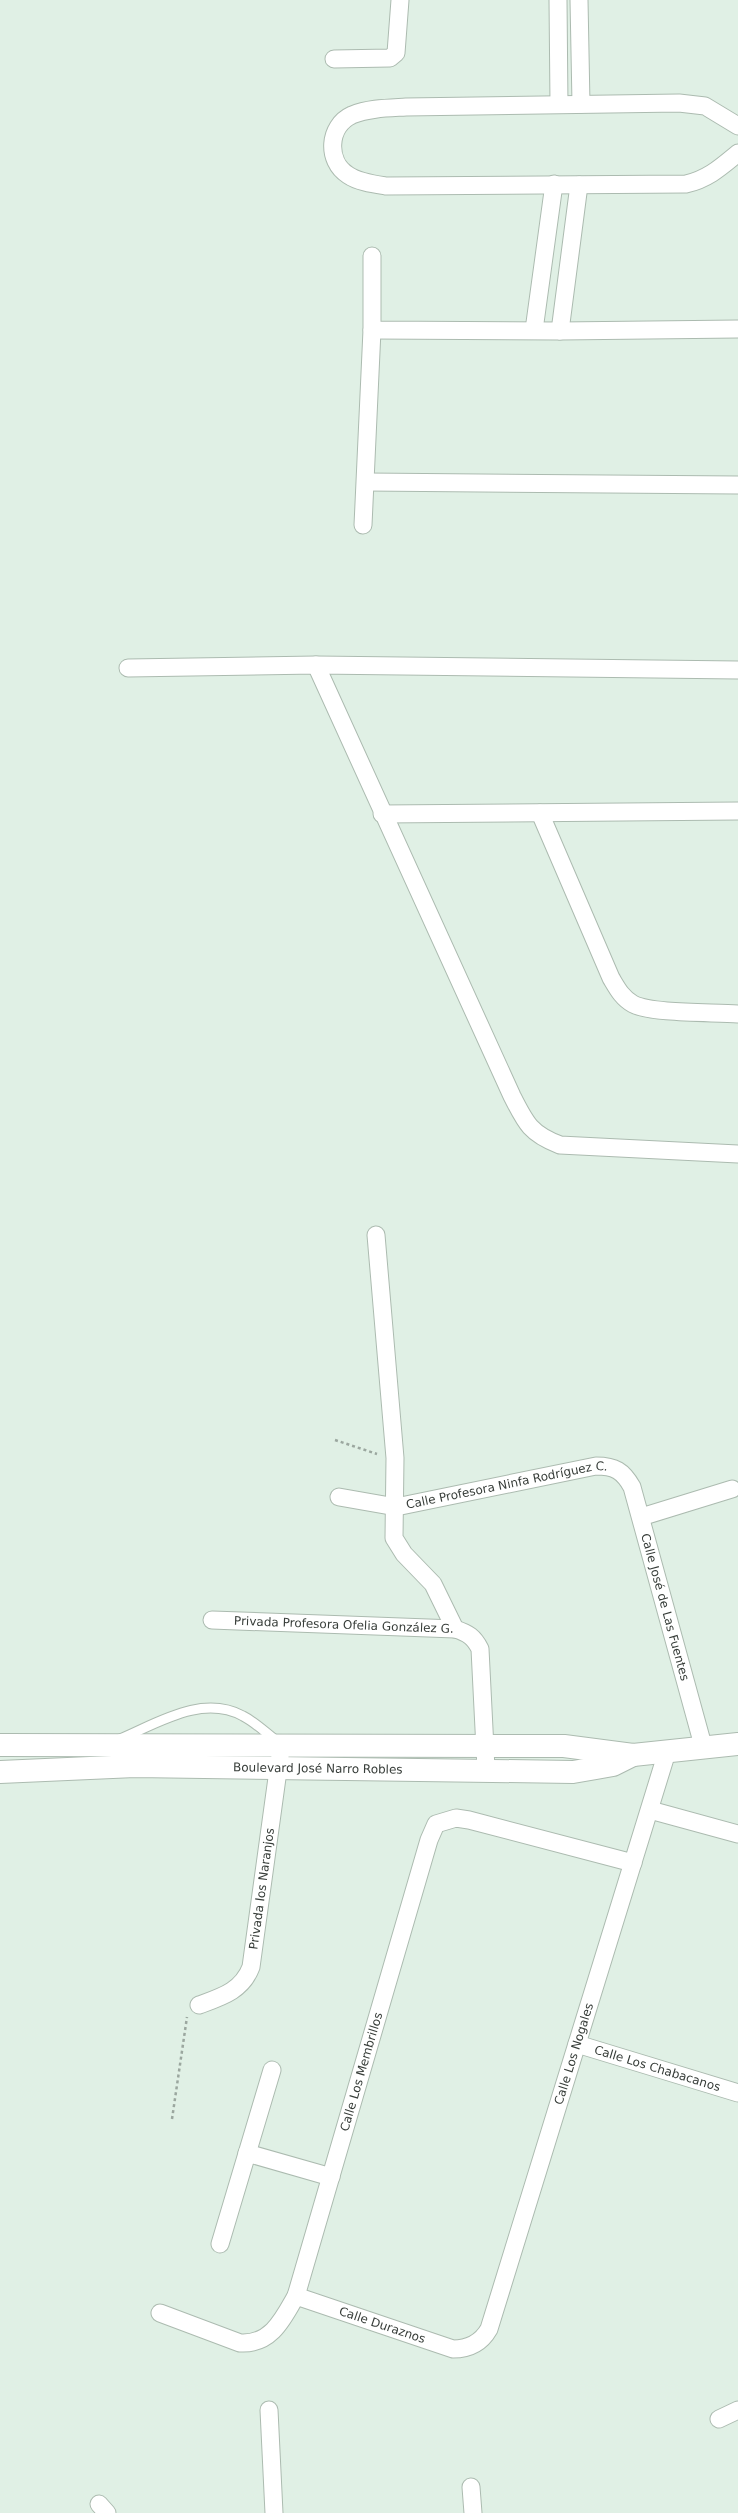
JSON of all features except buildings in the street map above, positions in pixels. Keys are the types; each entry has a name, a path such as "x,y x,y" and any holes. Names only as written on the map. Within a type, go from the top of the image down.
{"street":[{"path":"334,59 385,58 396,53 400,0"},
{"path":"558,0 559,104"},
{"path":"580,0 581,104"},
{"path":"738,126 705,106 679,103 386,108 352,116 344,121 337,126 332,144 334,155 342,171 353,178 372,184 386,186 686,184 702,180 713,174 738,153"},
{"path":"534,330 554,184"},
{"path":"560,331 579,185"},
{"path":"363,525 372,330 372,256"},
{"path":"372,330 560,331 738,329"},
{"path":"366,482 738,486"},
{"path":"128,668 316,666 738,670"},
{"path":"316,666 382,814 512,1096 532,1130 541,1138 560,1145 738,1154"},
{"path":"382,814 738,811"},
{"path":"540,813 612,978 621,995 633,1004 651,1008 738,1014"},
{"path":"376,1235 395,1458 396,1507 392,1526 394,1538 404,1554 433,1584 455,1629"},
{"name":"Calle Profesora Ninfa Rodríguez C.","path":"396,1507 596,1466 610,1466 618,1469"},
{"name":"Calle José de Las Fuentes","path":"618,1469 626,1477 632,1488 641,1517 704,1749"},
{"path":"641,1517 732,1489"},
{"path":"339,1497 396,1507"},
{"name":"Privada Profesora Ofelia González G.","path":"212,1620 455,1629 474,1638 480,1649 485,1746"},
{"name":"Boulevard José Narro Robles","path":"0,1745 280,1744 564,1746 633,1755 704,1749 738,1744"},
{"name":"Privada los Naranjos","path":"200,2005 231,1992 246,1979 251,1968 279,1769 280,1744"},
{"path":"485,1746 486,1769"},
{"name":"Calle Los Nogales","path":"469,2347 484,2338 489,2329 667,1752"},
{"name":"Boulevard José Narro Robles","path":"0,1772 135,1766 279,1769 486,1769 573,1772 612,1765 633,1755"},
{"path":"650,1810 738,1834"},
{"name":"Calle Los Membrillos","path":"160,2313 240,2343 257,2342 273,2332 279,2326 296,2296 432,1830 443,1820 456,1818 469,1820 633,1863"},
{"name":"Calle Los Chabacanos","path":"577,2044 738,2093"},
{"path":"220,2244 272,2070"},
{"path":"247,2154 331,2177"},
{"name":"Calle Duraznos","path":"296,2296 453,2349 469,2347"},
{"path":"269,2410 274,2513"},
{"path":"719,2419 738,2410"},
{"path":"470,2487 473,2513"}],"lane":[{"path":"108,1745 183,1712 204,1708 231,1711 244,1716 280,1744"}],"path":[{"path":"335,1440 362,1450 395,1458"},
{"path":"172,2119 187,2016 190,2011 200,2005"}]}
